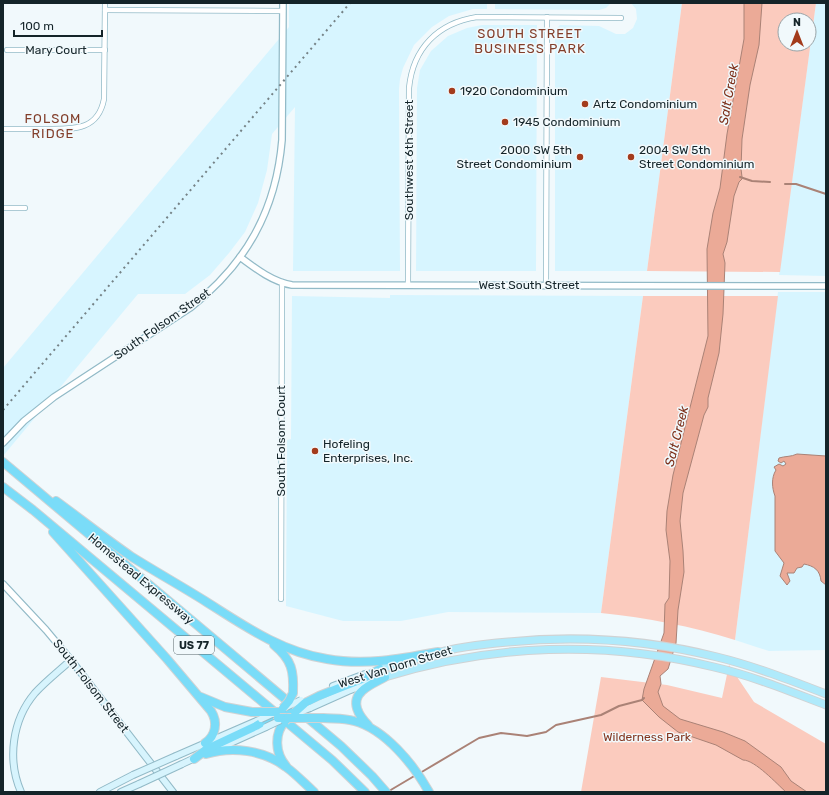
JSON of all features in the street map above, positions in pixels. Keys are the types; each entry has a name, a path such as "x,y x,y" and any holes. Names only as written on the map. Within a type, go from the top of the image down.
{"highway":[{"path":"5,464 132,557 262,636 297,652 318,658 340,661 372,662 438,652"},
{"name":"Homestead Expressway","path":"5,464 335,741 372,776 386,792"},
{"name":"Homestead Expressway","path":"3,487 33,510 320,749 365,792"},
{"path":"33,510 167,659 211,711 214,718 214,733 205,743"},
{"path":"194,759 207,749 263,721 279,711 289,701 293,693 293,677 290,663 281,651 262,636"},
{"path":"292,772 281,758 277,744 282,724 305,704 319,696 362,679 380,669"},
{"path":"381,736 360,715 356,705 357,699 362,691 385,677"},
{"path":"194,692 202,698 225,707 252,712 279,711 292,715 353,721 369,727 393,745 410,764 429,792"},
{"path":"263,721 292,715"},
{"path":"206,754 220,750 248,751 267,756 284,765 314,792"}],"main road":[{"name":"West Van Dorn Street","path":"380,669 438,652 480,645 534,640 579,639 625,641 682,649 716,657 773,674 826,694"},
{"name":"West Van Dorn Street","path":"279,711 348,691 385,677 427,665 486,655 546,649 619,650 672,657 714,667 768,683 826,705"},
{"path":"21,792 16,780 13,756 17,725 27,703 34,694 71,660"},
{"name":"South Folsom Street","path":"71,660 173,792"},
{"path":"100,792 205,743 263,721"},
{"path":"121,792 206,754 263,721"}],"street":[{"path":"3,129 69,129 83,127 97,116 100,112 104,99 105,3"},
{"name":"South Folsom Street","path":"3,443 24,421 54,397 190,308 206,295 228,273 251,242 266,212 277,177 280,158 282,140 283,3"},
{"path":"105,10 283,11"},
{"path":"546,285 547,17"},
{"name":"Southwest 6th Street","path":"408,284 409,88 410,78 415,62 422,49 429,41 447,27 467,19 547,17 621,18"},
{"name":"Mary Court","path":"6,50 105,50"},
{"path":"3,208 25,208"},
{"name":"West South Street","path":"240,257 263,273 282,282 292,284 826,286"},
{"name":"South Folsom Court","path":"281,599 282,282"},
{"name":"South Folsom Street","path":"3,584 41,624 71,660"}],"shaded area":[{"path":"289,3 487,3 487,9 473,9 449,16 432,27 414,45 403,68 399,89 400,271 293,271 295,107 272,134 267,170 258,203 245,232 229,253 210,275 185,294 138,294 3,456 3,368 289,27"},
{"path":"495,3 611,3 606,8 599,10 495,9"},
{"path":"631,3 682,3 647,271 555,271 555,30 560,25 599,26 616,34 625,34 633,28 637,19 636,9"},
{"path":"744,3 762,3 759,45 750,85 742,139 742,179 739,182 734,196 727,242 723,254 725,263 723,314 719,353 708,398 708,407 704,415 683,493 680,521 684,572 678,610 676,643 668,669 660,676 661,684 658,692 663,706 680,719 723,732 745,741 781,767 791,781 807,792 786,792 754,764 743,760 716,745 678,732 659,717 642,700 644,689 664,633 665,604 669,598 670,561 666,530 667,511 673,475 708,336 707,249 713,213 720,188 727,134 744,39"},
{"path":"816,3 826,3 826,276 779,275 809,52 817,52 817,12 815,12"},
{"path":"482,25 537,25 536,271 416,271 417,88 420,70 431,51 448,36 467,28"},
{"path":"778,292 826,292 826,650 769,651 735,640"},
{"path":"390,295 643,296 601,613 448,612 401,621 343,621 286,606 287,440 291,439 292,296 390,298"},
{"path":"797,454 826,456 826,585 821,581 816,569 804,564 802,567 797,568 794,573 787,573 790,581 787,585 780,576 784,563 775,551 775,496 772,483 776,470 774,467 779,464 783,466 786,464 784,461 781,463 778,461 779,458"}],"green space":[{"path":"682,3 816,3 815,12 777,12 777,52 809,52 780,272 647,271"},
{"path":"643,296 778,296 735,640 669,623 601,613"},
{"name":"Wilderness Park","path":"729,665 754,702 826,744 826,792 581,792 601,677 667,685 722,698"}],"waterway":[{"path":"740,177 752,181 770,182"},
{"path":"785,184 796,184 826,194"},
{"path":"420,773 479,738 501,733 527,736 546,732 556,725 601,715 619,706 642,700 644,698"},
{"path":"389,791 416,775"}],"railway":[{"path":"3,410 350,3"}],"place":[{"name":"1920 Condominium","path":"452,91"},
{"name":"Artz Condominium","path":"585,104"},
{"name":"1945 Condominium","path":"505,122"},
{"name":"2000 SW 5th Street Condominium","path":"580,157"},
{"name":"2004 SW 5th Street Condominium","path":"631,157"},
{"name":"Hofeling Enterprises, Inc.","path":"315,451"}],"district":[{"name":"SOUTH STREET BUSINESS PARK","path":"530,40"},
{"name":"FOLSOM RIDGE","path":"53,126"}],"water label":[{"name":"Salt Creek","path":"728,94"},
{"name":"Salt Creek","path":"676,436"}]}
